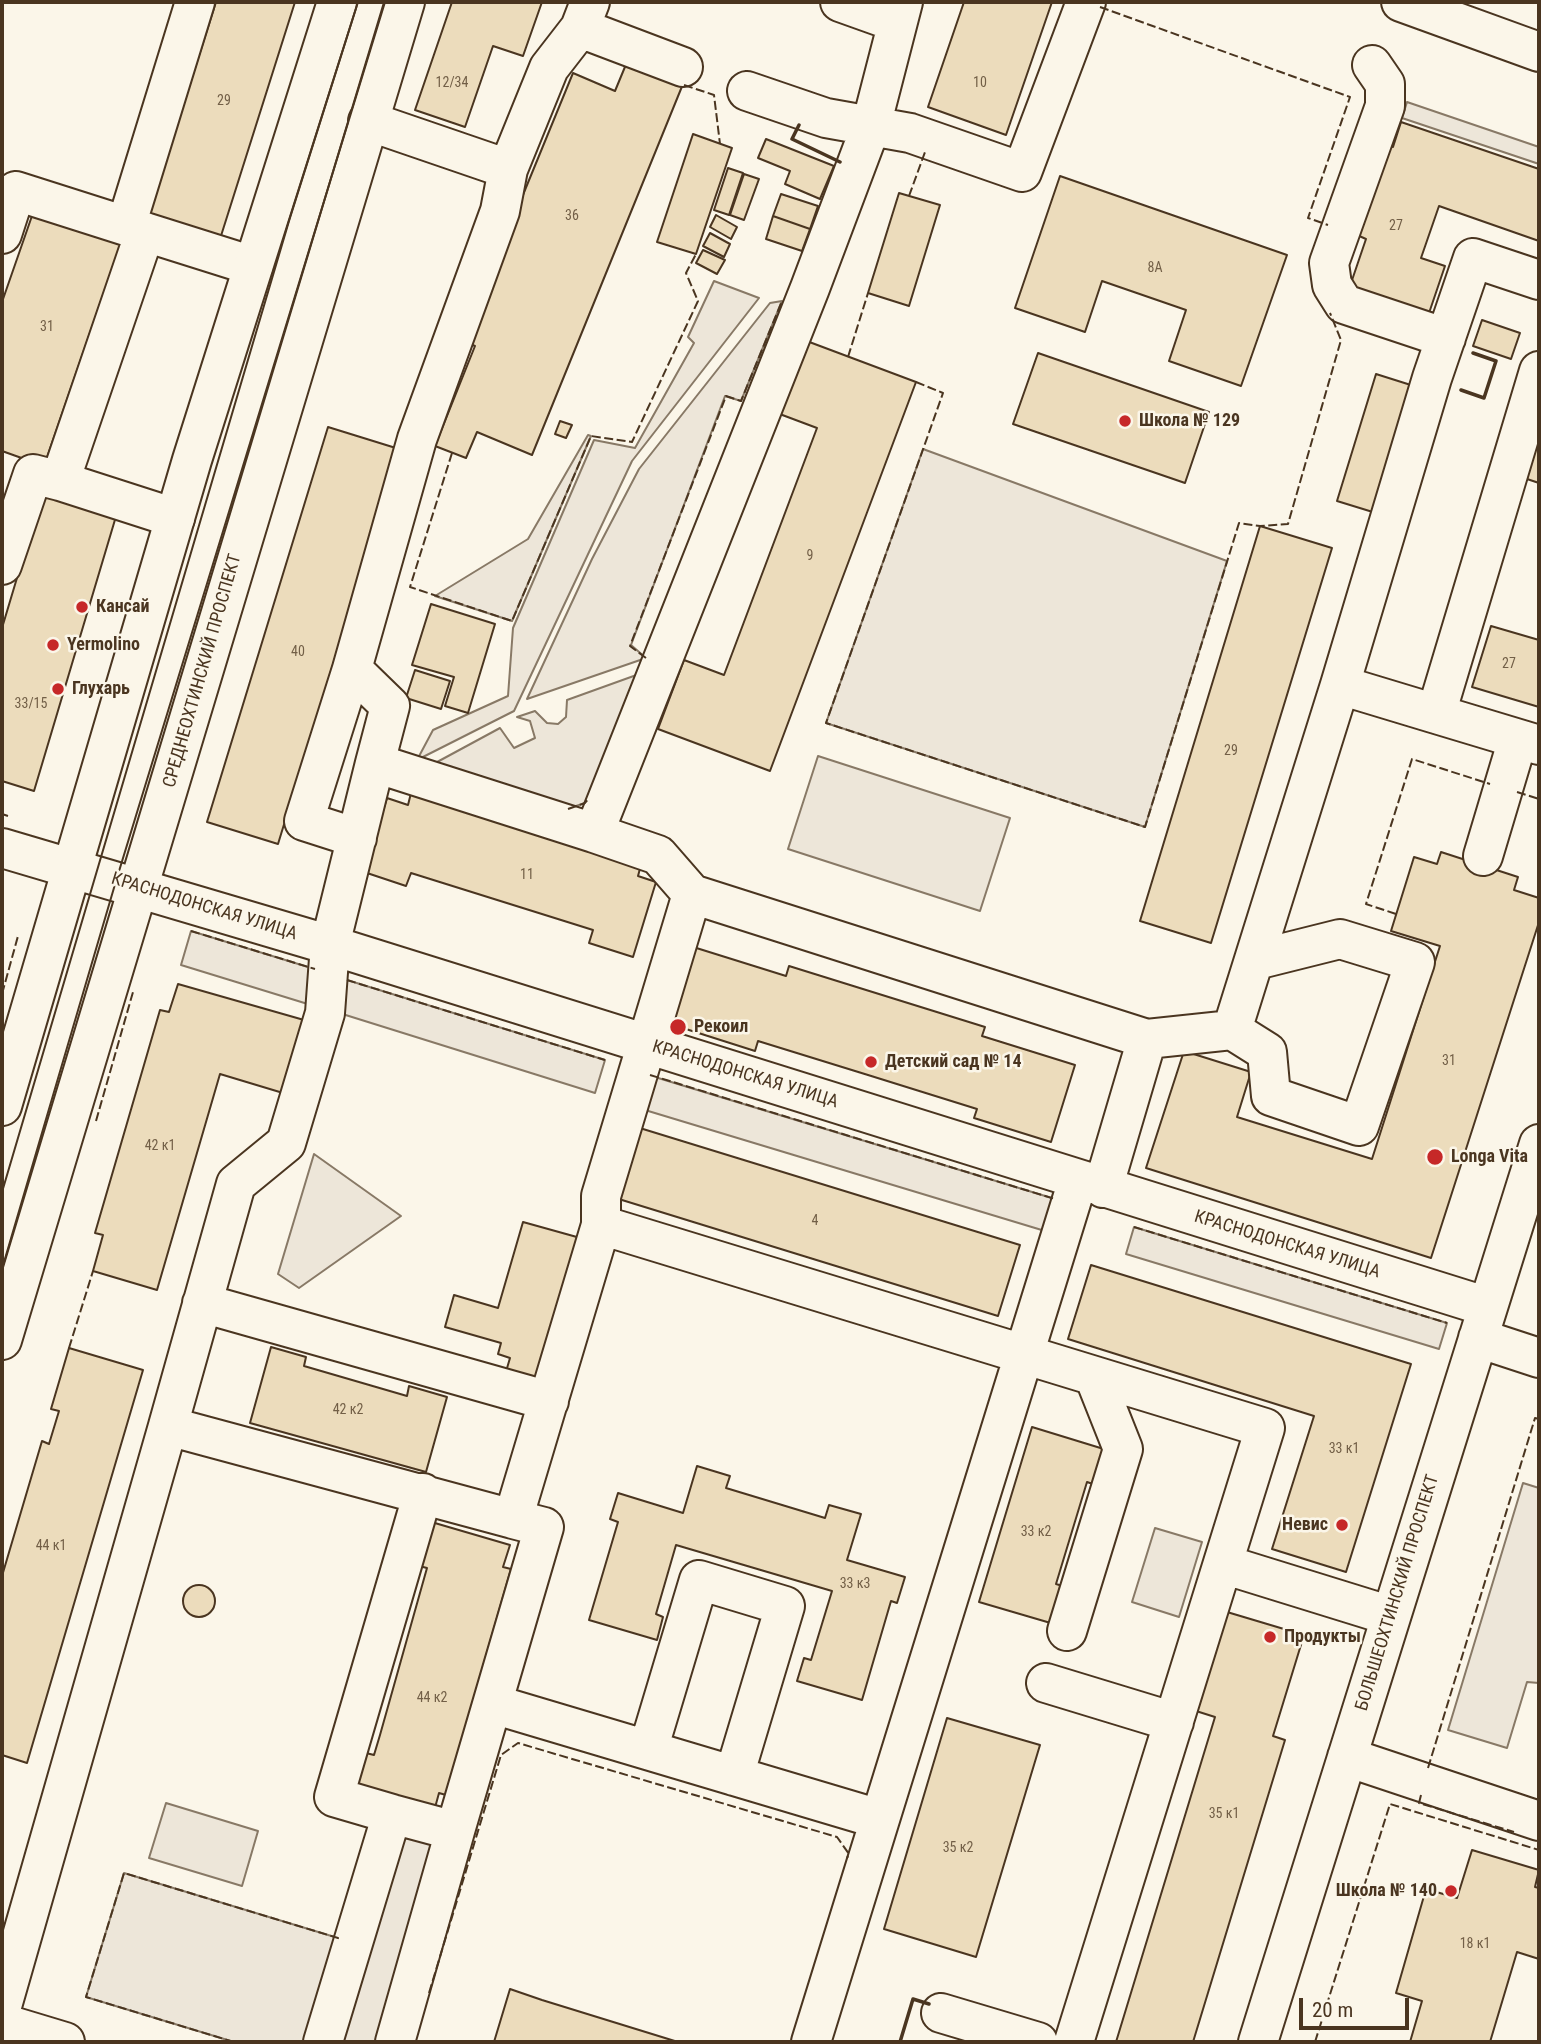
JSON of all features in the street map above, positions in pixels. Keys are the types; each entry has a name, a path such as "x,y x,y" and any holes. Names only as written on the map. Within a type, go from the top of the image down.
{"street":[{"path":"60,481 136,229 195,2"},
{"path":"2,1106 175,518 337,2"},
{"name":"СРЕДНЕОХТИНСКИЙ ПРОСПЕКТ","path":"2,1340 405,2"},
{"path":"594,833 810,288 871,126 900,12 840,2"},
{"path":"747,92 826,118 911,133 1022,172 1086,2"},
{"path":"1401,2 1444,9 1539,52"},
{"path":"357,838 304,821 352,669 417,439 500,211 508,169 549,68 585,15 684,67"},
{"path":"1372,65 1385,84 1384,106 1329,262 1332,285 1344,303 1446,338"},
{"path":"369,121 508,169"},
{"path":"2,234 16,191 253,266"},
{"path":"1232,1030 1473,258 1539,280"},
{"path":"1436,714 1539,371"},
{"path":"2,565 33,474 175,518"},
{"path":"2,2006 236,1184 286,1143 325,1013 330,945 390,706 352,669"},
{"path":"1340,685 1529,742 1483,856"},
{"path":"375,764 657,855 692,894 1147,1039 1232,1030 1267,1052 1272,1096 1359,1126 1415,962 1340,939 1256,960"},
{"name":"КРАСНОДОНСКАЯ УЛИЦА","path":"2,848 330,945 1090,1184 1483,1323 1539,1357"},
{"path":"513,1519 601,1225 601,1196 692,894"},
{"path":"811,2042 1024,1354 1147,1039"},
{"name":"БОЛЬШЕОХТИНСКИЙ ПРОСПЕКТ","path":"1258,2042 1539,1143"},
{"path":"601,1225 1265,1428 1074,2042"},
{"path":"202,1303 549,1401"},
{"path":"1068,1630 1123,1450 1094,1376"},
{"path":"167,1426 544,1527 395,2042"},
{"path":"424,1493 334,1797 455,1831"},
{"path":"1223,1564 1391,1616"},
{"path":"648,1750 699,1580 711,1583 785,1606 734,1776"},
{"path":"1046,1683 1174,1722"},
{"path":"493,1704 879,1819"},
{"path":"1347,1757 1539,1821"},
{"path":"323,2042 392,1814"},
{"path":"941,2012 1038,2042"}],"shaded area":[{"path":"1407,102 1539,147 1539,164 1402,118"},
{"path":"714,281 759,298 632,461 514,711 417,760 433,730 508,696 513,628 594,440 635,448 694,343 688,337"},
{"path":"782,301 741,401 725,396 631,645 646,658 527,699 592,559 639,469 770,303"},
{"path":"588,435 591,436 512,621 435,596 528,539"},
{"path":"923,449 1227,561 1145,827 826,723"},
{"path":"642,673 599,785 585,803 561,811 426,768 500,728 514,748 535,738 530,721 517,717 535,711 547,723 558,724 566,717 567,700"},
{"path":"818,756 1010,818 980,911 788,849"},
{"path":"191,931 321,971 311,1005 181,965"},
{"path":"347,980 605,1060 595,1093 336,1012"},
{"path":"645,1074 1055,1199 1045,1231 635,1107"},
{"path":"314,1154 401,1216 299,1288 278,1274"},
{"path":"1134,1227 1447,1323 1439,1349 1126,1254"},
{"path":"1523,1483 1539,1488 1539,1683 1527,1682 1507,1748 1448,1730"},
{"path":"1155,1528 1202,1542 1179,1617 1132,1602"},
{"path":"166,1803 258,1831 242,1886 149,1858"},
{"path":"398,1823 443,1835 385,2042 337,2042"},
{"path":"124,1873 338,1938 306,2042 234,2042 86,1997"}],"building":[{"path":"216,2 295,2 220,239 148,216"},
{"path":"452,2 542,2 523,56 493,46 465,127 415,110"},
{"path":"964,2 1052,2 1006,135 928,107"},
{"path":"627,62 683,84 532,455 477,432 466,458 435,446 475,346 463,341 573,73 615,91"},
{"path":"1401,122 1539,169 1539,241 1439,206 1421,258 1445,266 1428,316 1349,289 1366,239 1357,235 1387,146 1393,147"},
{"path":"693,134 732,148 696,254 657,242"},
{"path":"766,139 834,166 820,199 785,184 790,171 758,158"},
{"path":"728,168 743,173 729,215 714,210"},
{"path":"744,174 759,179 744,220 730,215"},
{"path":"1060,176 1287,255 1241,386 1169,361 1186,310 1102,281 1085,332 1015,308"},
{"path":"899,193 940,205 909,306 868,293"},
{"path":"781,194 818,206 810,229 773,216"},
{"path":"33,213 121,243 44,466 2,451 2,302"},
{"path":"716,215 737,227 731,239 710,227"},
{"path":"773,216 810,229 802,251 766,239"},
{"path":"710,233 730,244 724,257 703,246"},
{"path":"703,250 725,260 717,274 696,263"},
{"path":"1482,320 1520,333 1511,359 1473,346"},
{"path":"804,340 916,382 770,771 658,729 684,660 724,675 817,428 777,413"},
{"path":"1038,353 1209,412 1185,483 1013,424"},
{"path":"1376,374 1414,386 1376,513 1337,501"},
{"path":"1539,417 1539,483 1521,477"},
{"path":"560,421 572,425 566,438 555,434"},
{"path":"328,427 399,449 278,844 207,822"},
{"path":"43,491 117,513 34,791 2,781 2,628"},
{"path":"1260,526 1332,548 1211,943 1140,921"},
{"path":"431,604 495,624 468,713 445,706 454,677 412,665"},
{"path":"1491,626 1539,640 1539,707 1472,687"},
{"path":"415,670 450,681 441,709 406,698"},
{"path":"411,793 641,865 638,876 656,882 633,957 589,943 593,930 411,873 406,886 364,872 387,798 408,805"},
{"path":"1441,852 1518,877 1514,890 1539,898 1539,922 1431,1258 1146,1168 1184,1051 1251,1072 1237,1117 1372,1159 1440,946 1391,931 1414,857 1437,864"},
{"path":"690,946 786,976 789,966 985,1027 982,1036 1075,1065 1051,1142 974,1118 977,1109 868,1075 758,1041 755,1051 667,1023"},
{"path":"178,984 304,1020 283,1093 220,1074 157,1290 93,1271 103,1235 95,1233 160,1010 169,1012"},
{"path":"630,1125 1020,1245 998,1316 609,1196"},
{"path":"523,1222 584,1239 540,1385 505,1375 510,1358 498,1354 501,1343 445,1327 454,1295 498,1308"},
{"path":"1091,1265 1411,1364 1346,1572 1272,1549 1314,1416 1068,1339"},
{"path":"271,1347 306,1357 304,1366 407,1396 409,1386 447,1397 426,1472 250,1423"},
{"path":"69,1348 143,1370 27,1763 2,1755 2,1576 42,1441 49,1444 59,1411 51,1409"},
{"path":"1032,1427 1107,1450 1096,1485 1087,1482 1056,1584 1066,1587 1054,1624 979,1602"},
{"path":"697,1466 730,1476 726,1488 825,1518 829,1505 861,1514 847,1560 905,1577 897,1603 891,1601 862,1700 797,1681 804,1658 811,1660 832,1591 676,1545 656,1614 663,1617 657,1640 589,1620 618,1522 610,1519 618,1493 683,1513"},
{"path":"428,1521 510,1545 503,1567 511,1569 446,1795 439,1793 433,1815 350,1791 362,1752 374,1755 380,1735 427,1568 415,1565"},
{"path":"199,1585 210,1590 215,1601 210,1612 199,1617 188,1612 183,1601 188,1590"},
{"path":"1227,1612 1304,1635 1273,1736 1285,1740 1193,2042 1116,2042 1215,1717 1196,1711"},
{"path":"947,1718 1040,1745 976,1957 884,1929"},
{"path":"1472,1850 1539,1870 1535,1887 1539,1888 1539,1959 1517,1952 1490,2042 1410,2042 1422,2001 1396,1993 1426,1889 1457,1898"},
{"path":"510,1989 542,2000 678,2042 494,2042"}],"tram line":[{"path":"2,1192 289,221 358,2"},
{"path":"2,1269 116,881 385,2"}],"fence":[{"path":"1100,7 1350,97 1308,218 1328,225"},
{"path":"684,85 714,95 720,144"},
{"path":"909,196 925,152"},
{"path":"452,453 410,587 512,621 591,436 632,442 698,301 686,273 696,254"},
{"path":"848,357 868,293"},
{"path":"646,658 630,646 726,396 741,401 782,301"},
{"path":"916,382 943,393 826,723 1145,827 1239,523 1260,526 1288,524 1341,340 1330,313"},
{"path":"1396,914 1366,904 1412,759 1490,784"},
{"path":"1517,792 1539,799"},
{"path":"568,809 585,803 589,798"},
{"path":"2,814 8,816"},
{"path":"191,931 315,969"},
{"path":"2,994 18,936"},
{"path":"347,980 605,1060"},
{"path":"96,1121 133,992"},
{"path":"650,1075 1055,1199"},
{"path":"1134,1227 1447,1323"},
{"path":"69,1348 93,1271"},
{"path":"1428,1768 1535,1418 1539,1419"},
{"path":"429,1993 501,1755 518,1743 837,1837 849,1854 847,1858"},
{"path":"1421,1795 1419,1803 1514,1832"},
{"path":"1315,2042 1390,1804 1539,1850"},
{"path":"234,2042 86,1997 124,1873 338,1938 337,1941"}],"wall":[{"path":"799,125 792,139 840,162"},
{"path":"1461,390 1484,398 1496,361 1473,353"},
{"path":"900,2042 913,1999 929,2004"}],"place":[{"name":"Школа № 129","path":"1125,421"},
{"name":"Кансай","path":"82,607"},
{"name":"Yermolino","path":"53,645"},
{"name":"Глухарь","path":"58,689"},
{"name":"Рекоил","path":"678,1027"},
{"name":"Детский сад № 14","path":"871,1062"},
{"name":"Longa Vita","path":"1435,1157"},
{"name":"Невис","path":"1342,1525"},
{"name":"Продукты","path":"1270,1637"},
{"name":"Школа № 140","path":"1451,1891"}]}
